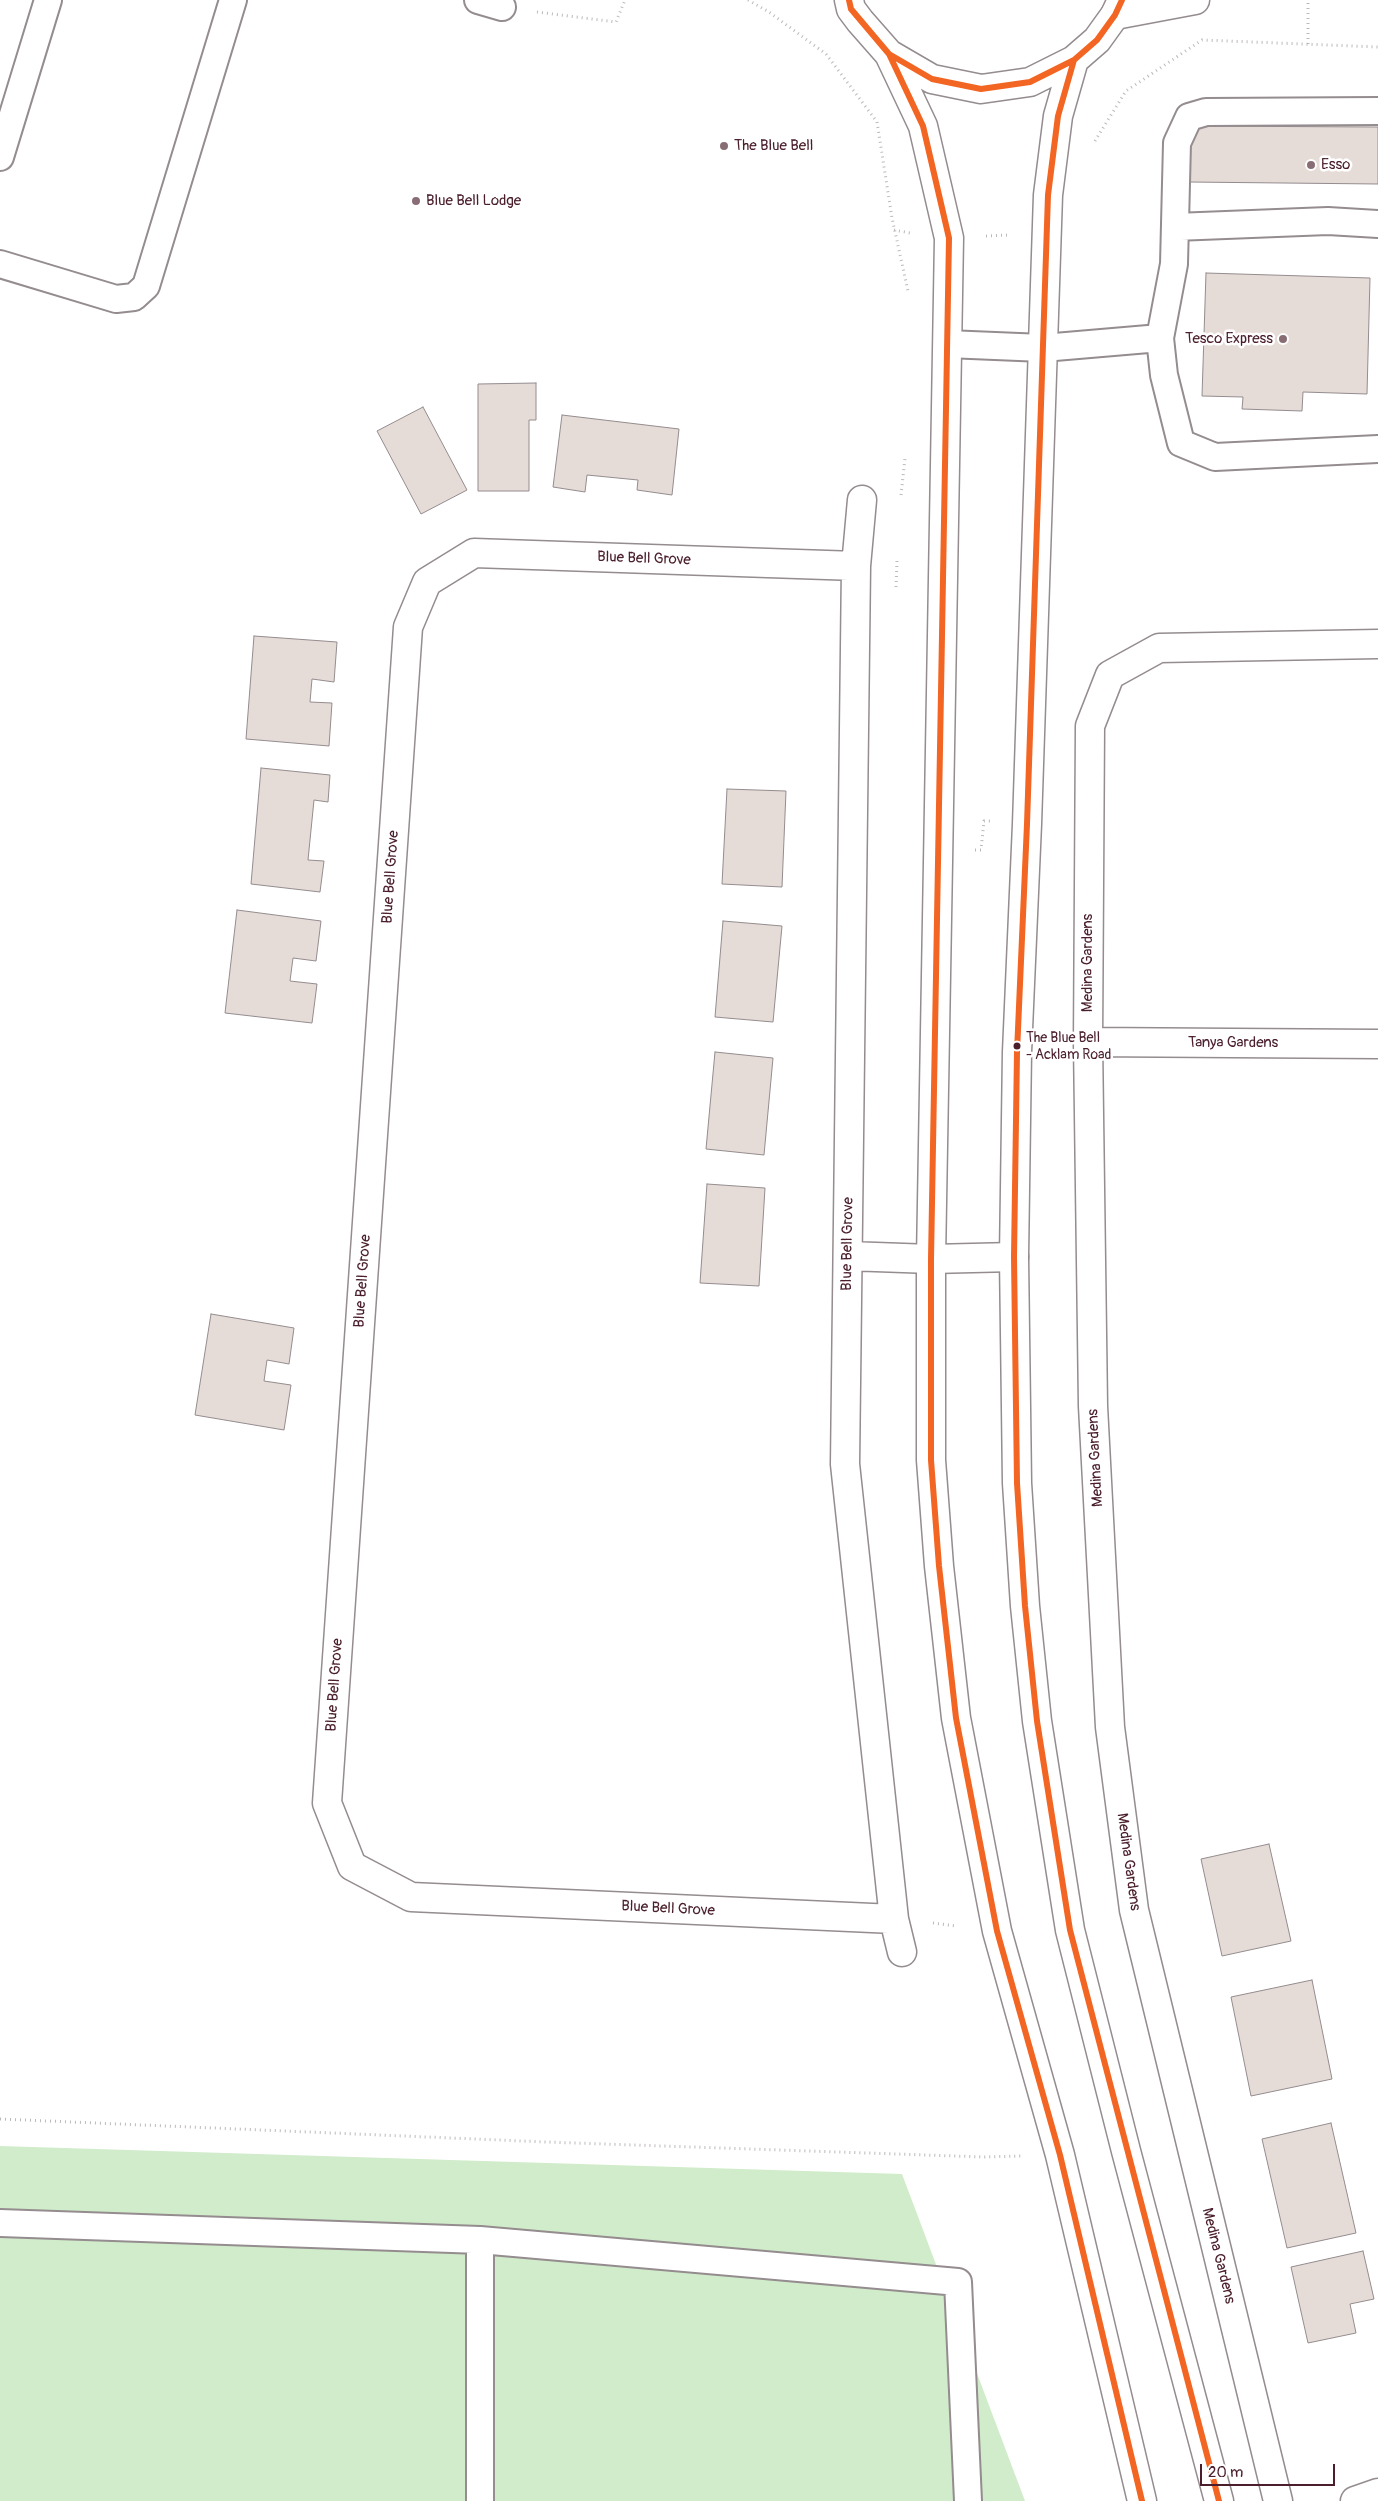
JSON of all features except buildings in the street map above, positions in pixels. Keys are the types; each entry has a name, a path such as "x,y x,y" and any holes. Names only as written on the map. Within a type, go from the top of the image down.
{"street":[{"path":"889,54 932,79 981,89 1030,82 1074,60 1097,40 1118,8 1195,0"},
{"path":"845,3 889,54 922,126 949,238 931,1259 931,1460 939,1566 956,1718 997,1931 1060,2155 1142,2501"},
{"path":"1074,60 1058,116 1048,195 1028,824 1017,1052 1014,1257 1017,1483 1025,1606 1037,1721 1070,1930 1126,2151 1219,2501"},
{"name":"Blue Bell Grove","path":"862,500 856,566 845,1464 894,1919 902,1952"},
{"name":"Blue Bell Grove","path":"856,566 474,553 427,582 408,627 327,1803 352,1866 411,1898 894,1919"},
{"name":"Medina Gardens","path":"1278,2501 1134,1910 1110,1727 1093,1406 1088,1042 1090,726 1110,675 1159,648 1378,644"},
{"name":"Tanya Gardens","path":"1088,1042 1378,1044"},
{"path":"848,1256 931,1259 1014,1257"},
{"path":"1355,2501 1378,2493"}],"lane":[{"path":"0,157 48,0"},
{"path":"0,264 116,299 134,297 146,286 232,0"},
{"path":"1378,111 1206,112 1189,117 1176,143 1174,264 1160,338 1164,375 1181,443 1216,457 1378,450"},
{"path":"1174,227 1328,221 1378,224"},
{"path":"947,344 1043,348 1160,338"},
{"path":"0,2222 480,2240 958,2282 968,2501"},
{"path":"480,2240 480,2501"}],"path":[{"path":"490,4 616,22 625,0"},
{"path":"748,0 769,12 826,54 877,122 894,230 909,295"},
{"path":"1308,0 1308,44"},
{"path":"894,230 949,238 1047,233"},
{"path":"900,501 905,454"},
{"path":"862,500 901,492 944,496"},
{"path":"896,594 897,555"},
{"path":"894,1919 997,1931"},
{"path":"0,2119 546,2142 984,2157 1060,2155"}],"green space":[{"path":"0,2146 902,2174 1025,2501 0,2501"}],"transit line":[{"path":"849,0 851,9 889,54 932,79 981,89 1030,82 1074,60 1097,40 1115,15 1122,0"},
{"path":"889,54 923,126 949,238 931,1259 931,1460 939,1566 956,1718 997,1931 1060,2155 1142,2501"},
{"path":"1074,60 1058,116 1048,195 1027,824 1017,1052 1014,1257 1017,1483 1025,1606 1037,1721 1070,1930 1219,2501"}],"place":[{"name":"The Blue Bell","path":"724,146"},
{"name":"Esso","path":"1311,165"},
{"name":"Blue Bell Lodge","path":"416,201"},
{"name":"Tesco Express","path":"1283,339"},
{"name":"The Blue Bell - Acklam Road","path":"1017,1046"}]}
